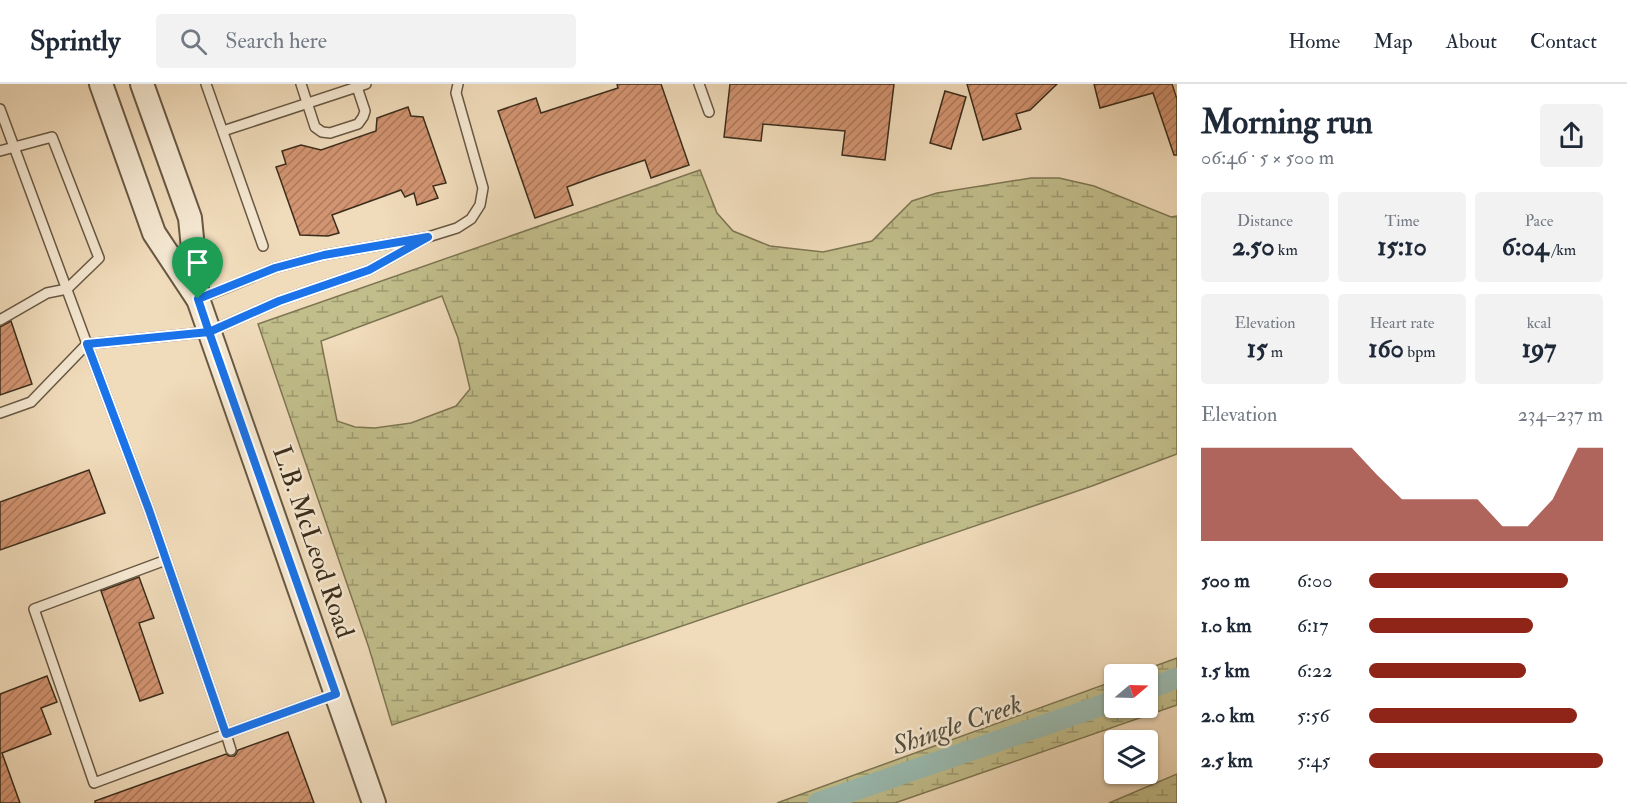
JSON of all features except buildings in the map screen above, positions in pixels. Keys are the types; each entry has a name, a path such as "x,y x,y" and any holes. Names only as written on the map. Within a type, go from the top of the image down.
{"street":[{"name":"L.B. McLeod Road","path":"101,84 154,233 198,299"},
{"name":"L.B. McLeod Road","path":"142,84 190,218 198,299 374,803"}],"lane":[{"path":"206,84 263,246"},
{"path":"223,131 307,104 359,85 365,111 358,124 330,133 322,132 315,127 307,104 301,84"},
{"path":"198,299 275,268 324,255 428,237 457,228 471,219 480,205 483,188 456,93 458,84"},
{"path":"699,84 709,112"},
{"path":"0,109 149,510 231,750"},
{"path":"0,151 52,137 99,258 67,289 47,293 0,320"},
{"path":"0,413 32,402 87,344 209,332 279,301 369,270 428,237"},
{"path":"166,560 34,609 94,783 336,694"}],"green space":[{"path":"700,170 717,213 733,231 770,246 823,252 872,241 912,201 937,193 1031,178 1059,178 1094,186 1171,217 1177,216 1177,454 1092,486 392,725 369,648 258,324","holes":["442,296 458,338 470,389 456,406 411,423 375,428 355,427 337,421 321,341"]},
{"path":"1177,658 1177,705 1158,712 1158,665"},
{"path":"1104,685 1104,718 1140,718 895,803 777,803"},
{"path":"1177,774 1177,803 1109,803 1158,784"}],"waterway":[{"name":"Shingle Creek","path":"1158,685 1177,678"},
{"name":"Shingle Creek","path":"818,803 1104,704"}],"route":[{"path":"198,299 209,332 87,344 149,510 226,734 336,694 209,332 279,301 369,270 428,237 324,255 275,268 198,299"}]}
